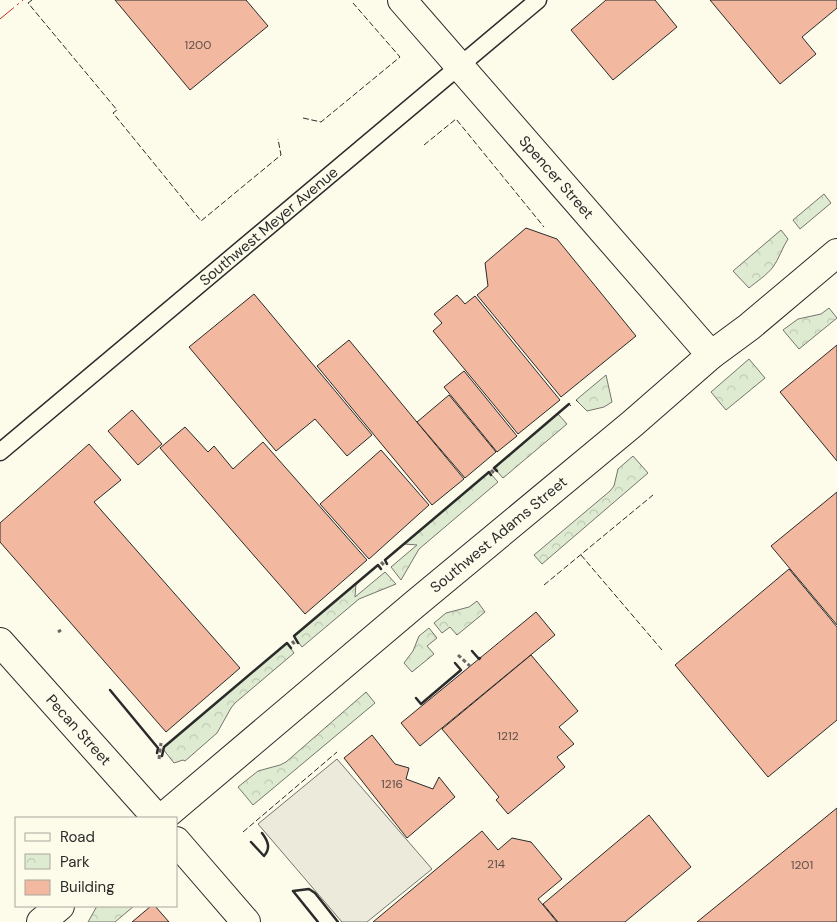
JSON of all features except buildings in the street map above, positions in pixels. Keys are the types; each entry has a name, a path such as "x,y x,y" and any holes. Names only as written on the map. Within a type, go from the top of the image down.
{"main road":[{"name":"Spencer Street","path":"402,0 711,356"},
{"name":"Southwest Adams Street","path":"163,817 711,356 837,253"},
{"name":"Pecan Street","path":"0,642 156,817"},
{"path":"178,843 246,922"},
{"path":"41,922 59,907"}],"lane":[{"name":"Southwest Meyer Avenue","path":"0,452 538,0"}],"path":[{"path":"491,470 494,474"},
{"path":"381,562 384,566"},
{"path":"292,641 296,646"},
{"path":"458,655 470,666"},
{"path":"159,759 161,743"}],"green space":[{"path":"824,194 831,203 800,229 793,220"},
{"path":"781,230 788,239 777,261 768,273 749,288 733,271"},
{"path":"829,308 837,318 799,349 783,330 798,319 821,314"},
{"path":"749,359 765,378 726,410 711,392"},
{"path":"606,375 612,402 604,407 587,411 576,400"},
{"path":"558,414 567,424 503,478 494,468"},
{"path":"633,456 648,473 542,564 534,555 610,491 614,486 618,469"},
{"path":"489,472 498,482 419,549 401,580 391,567 417,545 404,544"},
{"path":"385,572 396,584 359,599 302,647 294,636 356,583 355,597"},
{"path":"477,601 485,612 457,635 450,627 442,633 434,623 446,613 469,607"},
{"path":"429,628 437,638 427,646 434,654 412,672 404,663 413,651 419,636"},
{"path":"287,643 294,653 235,703 217,733 185,761 174,763 163,749 164,747"},
{"path":"366,692 375,703 253,805 238,787 258,771 286,762"},
{"path":"96,907 133,907 115,922 88,922"}],"shaded area":[{"path":"337,759 432,869 367,922 342,922 258,824"}],"fence":[{"path":"32,0 28,3 117,110 113,113 201,221 281,155 278,139"},
{"path":"303,118 321,122 400,57 353,3"},
{"path":"424,145 456,119 544,227"},
{"path":"544,585 653,495"},
{"path":"581,555 662,650"},
{"path":"385,560 387,564"},
{"path":"378,565 381,569"},
{"path":"294,636 298,643"},
{"path":"287,643 291,648"},
{"path":"162,756 164,747"},
{"path":"157,753 158,748"},
{"path":"243,832 337,752"}],"wall":[{"path":"497,471 494,468 569,404"},
{"path":"387,564 385,560 489,472 491,475"},
{"path":"298,643 294,636 378,565 381,569"},
{"path":"162,756 164,747 287,643 291,648"},
{"path":"472,651 480,658"},
{"path":"416,698 421,704 461,670 455,663"},
{"path":"110,690 158,748 157,753"},
{"path":"251,842 264,856 268,844 262,833"},
{"path":"318,922 293,891 309,889 315,893 338,922"}],"power":[{"path":"0,19 23,0"}]}
